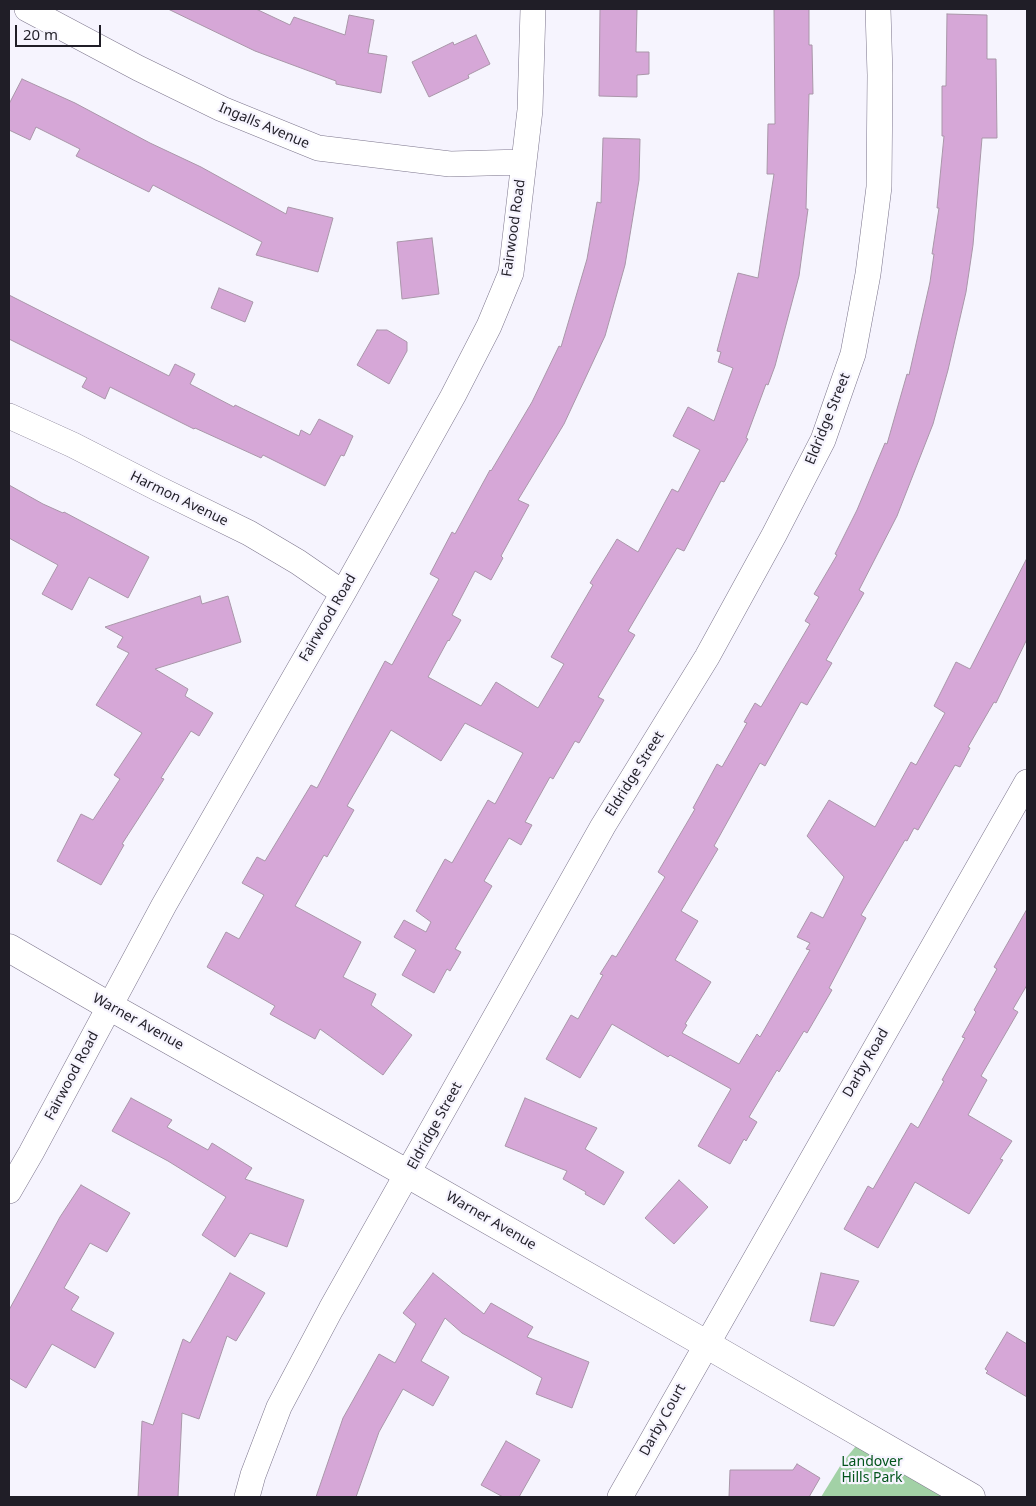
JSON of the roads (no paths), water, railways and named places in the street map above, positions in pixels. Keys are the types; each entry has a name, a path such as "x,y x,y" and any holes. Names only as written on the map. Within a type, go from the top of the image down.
{"street":[{"name":"Ingalls Avenue","path":"27,9 138,68 222,109 318,148 450,164 523,162"},
{"name":"Fairwood Road","path":"9,1191 164,905 454,396 490,326 511,273 530,110 533,9"},
{"name":"Eldridge Street","path":"247,1497 252,1475 279,1406 331,1309 598,834 712,648 774,535 822,440 853,354 868,274 879,187 880,75 878,9"},
{"name":"Harmon Avenue","path":"9,416 73,444 248,533 298,562 343,593"},
{"name":"Darby Road","path":"706,1344 1027,782"},
{"name":"Warner Avenue","path":"9,948 972,1497"},
{"name":"Darby Court","path":"620,1497 706,1344"}],"park label":[{"name":"Landover Hills Park","path":"872,1470"}]}
